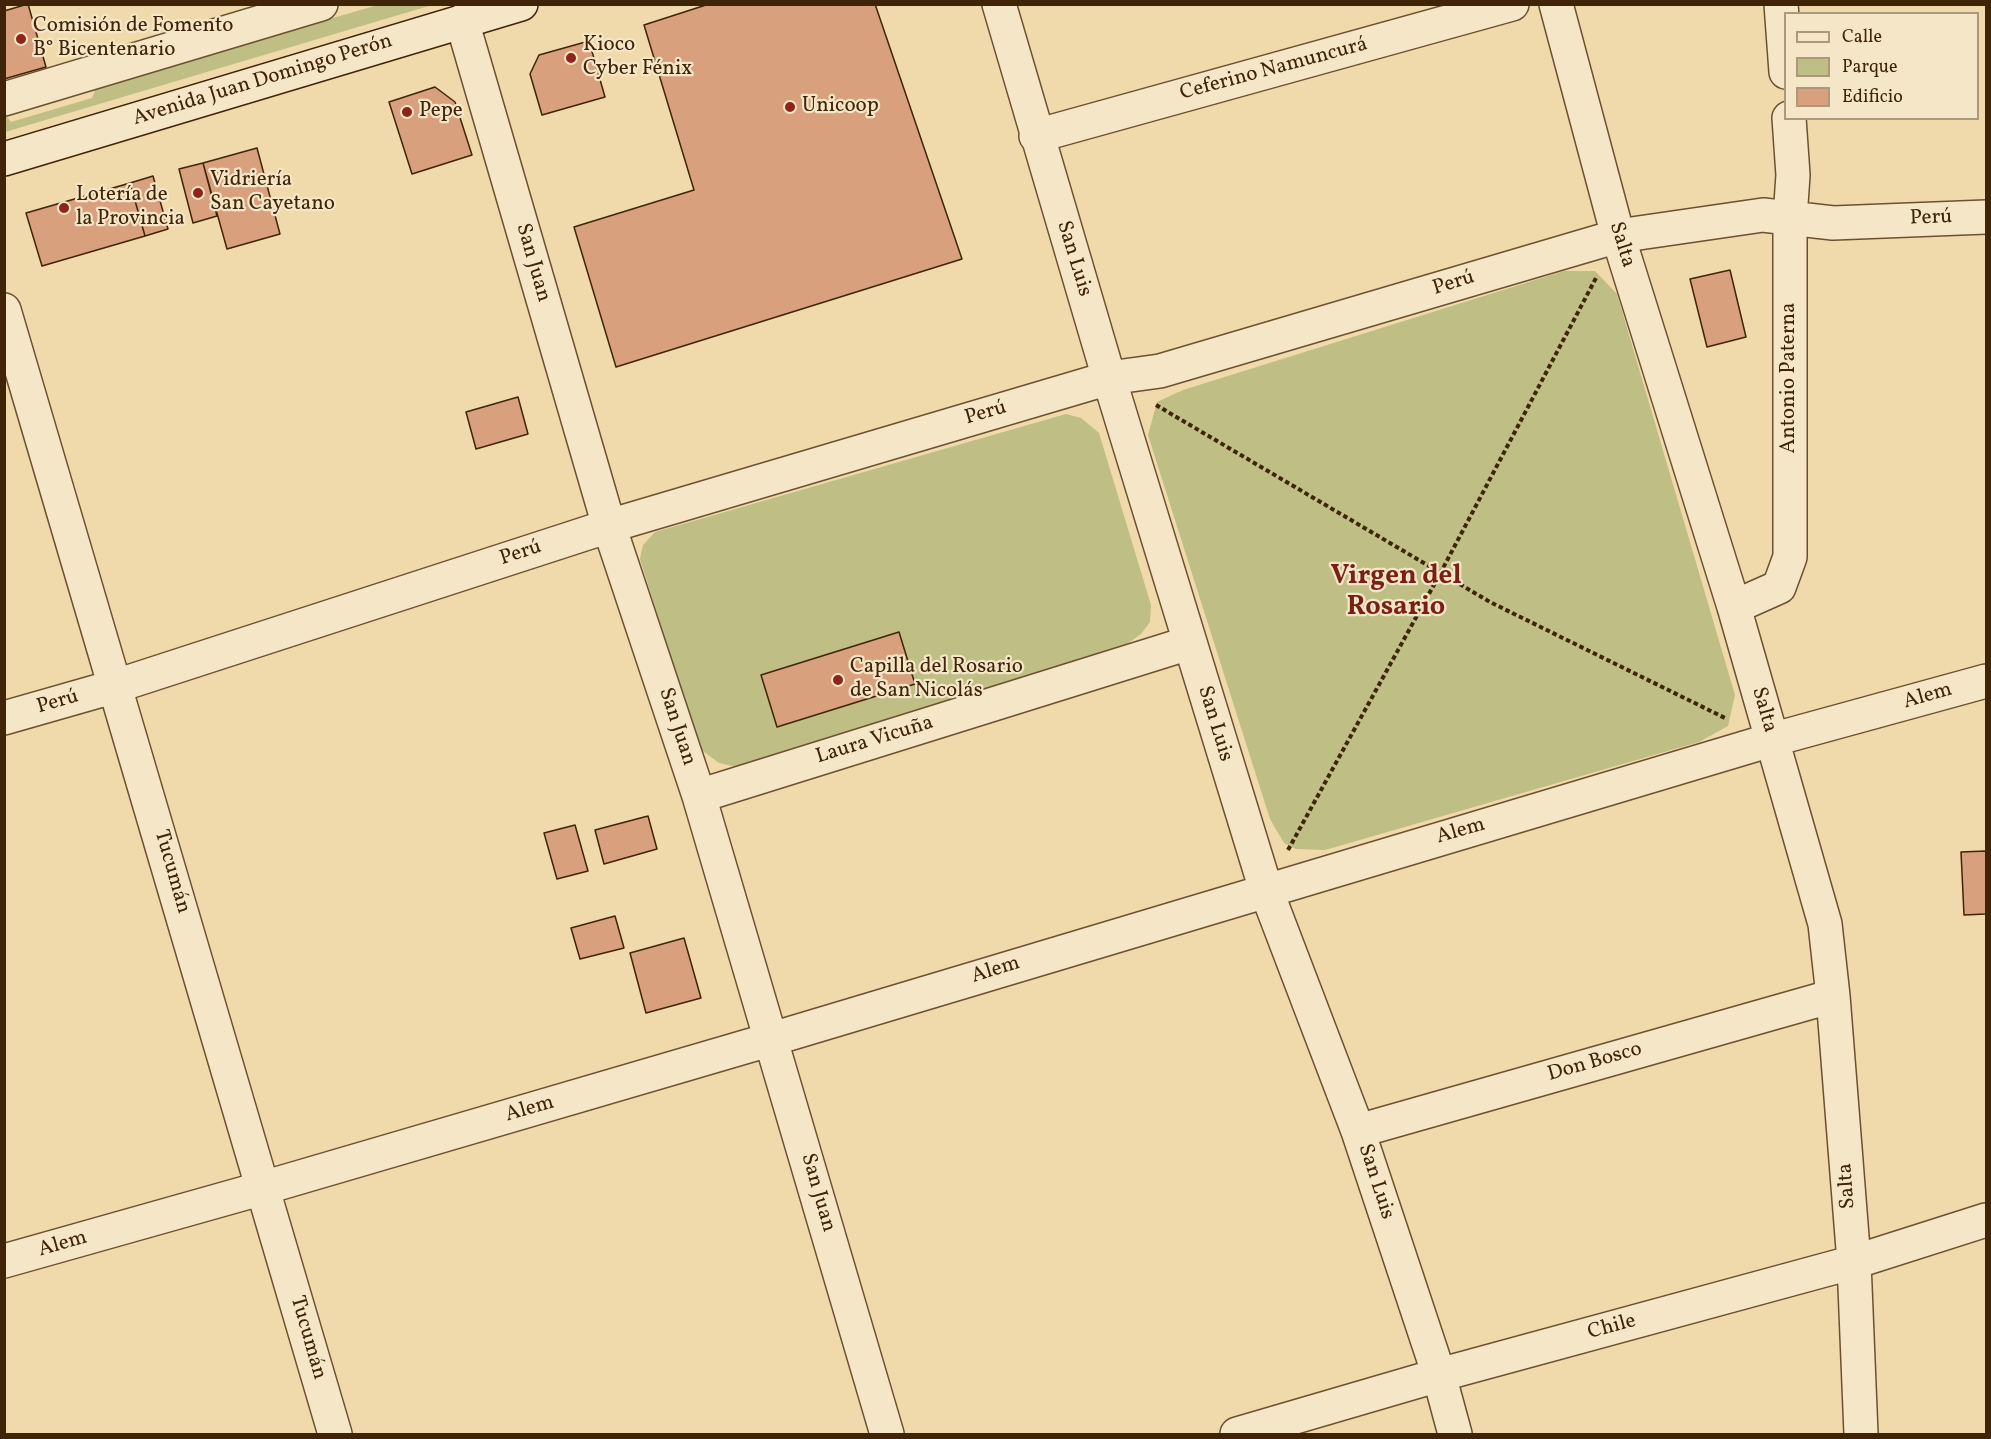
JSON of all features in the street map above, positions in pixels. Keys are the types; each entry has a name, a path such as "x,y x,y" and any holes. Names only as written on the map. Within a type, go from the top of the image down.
{"street":[{"path":"4,99 321,4"},
{"name":"Avenida Juan Domingo Perón","path":"4,159 521,4"},
{"name":"San Luis","path":"999,4 1036,136 1266,890 1358,1131 1439,1375 1455,1434"},
{"name":"Ceferino Namuncurá","path":"1036,136 1512,4"},
{"name":"Salta","path":"1556,4 1618,236 1734,607 1825,924 1833,996 1854,1262 1861,1434"},
{"path":"1781,4 1784,55"},
{"name":"San Juan","path":"462,21 609,526 699,796 887,1434"},
{"name":"Antonio Paterna","path":"1734,607 1779,587 1790,558 1790,218 1793,175 1789,120"},
{"name":"Perú","path":"4,718 116,686 609,526 1109,378 1160,371 1618,236 1763,215 1833,223 1986,217"},
{"name":"Tucumán","path":"4,310 335,1434"},
{"name":"Laura Vicuña","path":"699,796 1189,643"},
{"name":"Alem","path":"4,1261 772,1039 1771,740 1986,681"},
{"name":"Don Bosco","path":"1358,1131 1833,996"},
{"name":"Chile","path":"1237,1434 1439,1375 1854,1262 1986,1220"}],"path":[{"path":"1266,890 1441,572 1618,236"},
{"path":"1109,378 1490,602 1771,740"}],"green space":[{"path":"378,5 432,5 5,132 5,114 11,122 92,98 97,86"},
{"path":"1564,271 1595,271 1617,294 1735,695 1728,726 1699,742 1325,850 1296,849 1284,843 1270,819 1148,435 1157,402 1183,390"},
{"path":"1066,414 1081,418 1099,433 1151,605 1150,622 1141,634 1127,644 761,764 737,767 719,763 699,748 640,559 643,545 655,532"}],"building":[{"name":"Comisión de Fomento B° Bicentenario","path":"28,4 46,67 4,79 4,11"},
{"name":"Unicoop","path":"709,4 875,4 962,259 616,367 574,227 694,190 644,25"},
{"path":"589,41 605,97 542,115 530,74 539,55"},
{"path":"435,87 455,102 472,155 412,174 389,102"},
{"path":"257,148 280,234 227,249 203,163"},
{"name":"Vidriería San Cayetano","path":"203,163 217,216 193,223 179,169"},
{"path":"153,176 168,229 145,236 130,183"},
{"path":"130,183 145,236 42,266 26,213"},
{"path":"1730,270 1746,337 1707,347 1690,279"},
{"path":"518,397 528,434 476,449 466,412"},
{"name":"Capilla del Rosario de San Nicolás","path":"899,632 915,684 777,727 761,675"},
{"path":"648,816 657,849 604,864 595,830"},
{"path":"575,825 588,871 557,879 544,833"},
{"path":"1986,851 1986,914 1964,915 1961,852"},
{"path":"615,916 624,948 580,959 571,928"},
{"path":"684,938 701,998 646,1013 630,953"}],"place":[{"name":"Comisión de Fomento B° Bicentenario","path":"21,39"},
{"name":"Kioco Cyber Fénix","path":"571,58"},
{"name":"Unicoop","path":"790,107"},
{"name":"Pepe","path":"407,112"},
{"name":"Vidriería San Cayetano","path":"198,193"},
{"name":"Lotería de la Provincia","path":"64,208"},
{"name":"Capilla del Rosario de San Nicolás","path":"838,680"}],"district":[{"name":"Virgen del Rosario","path":"1396,594"}]}
